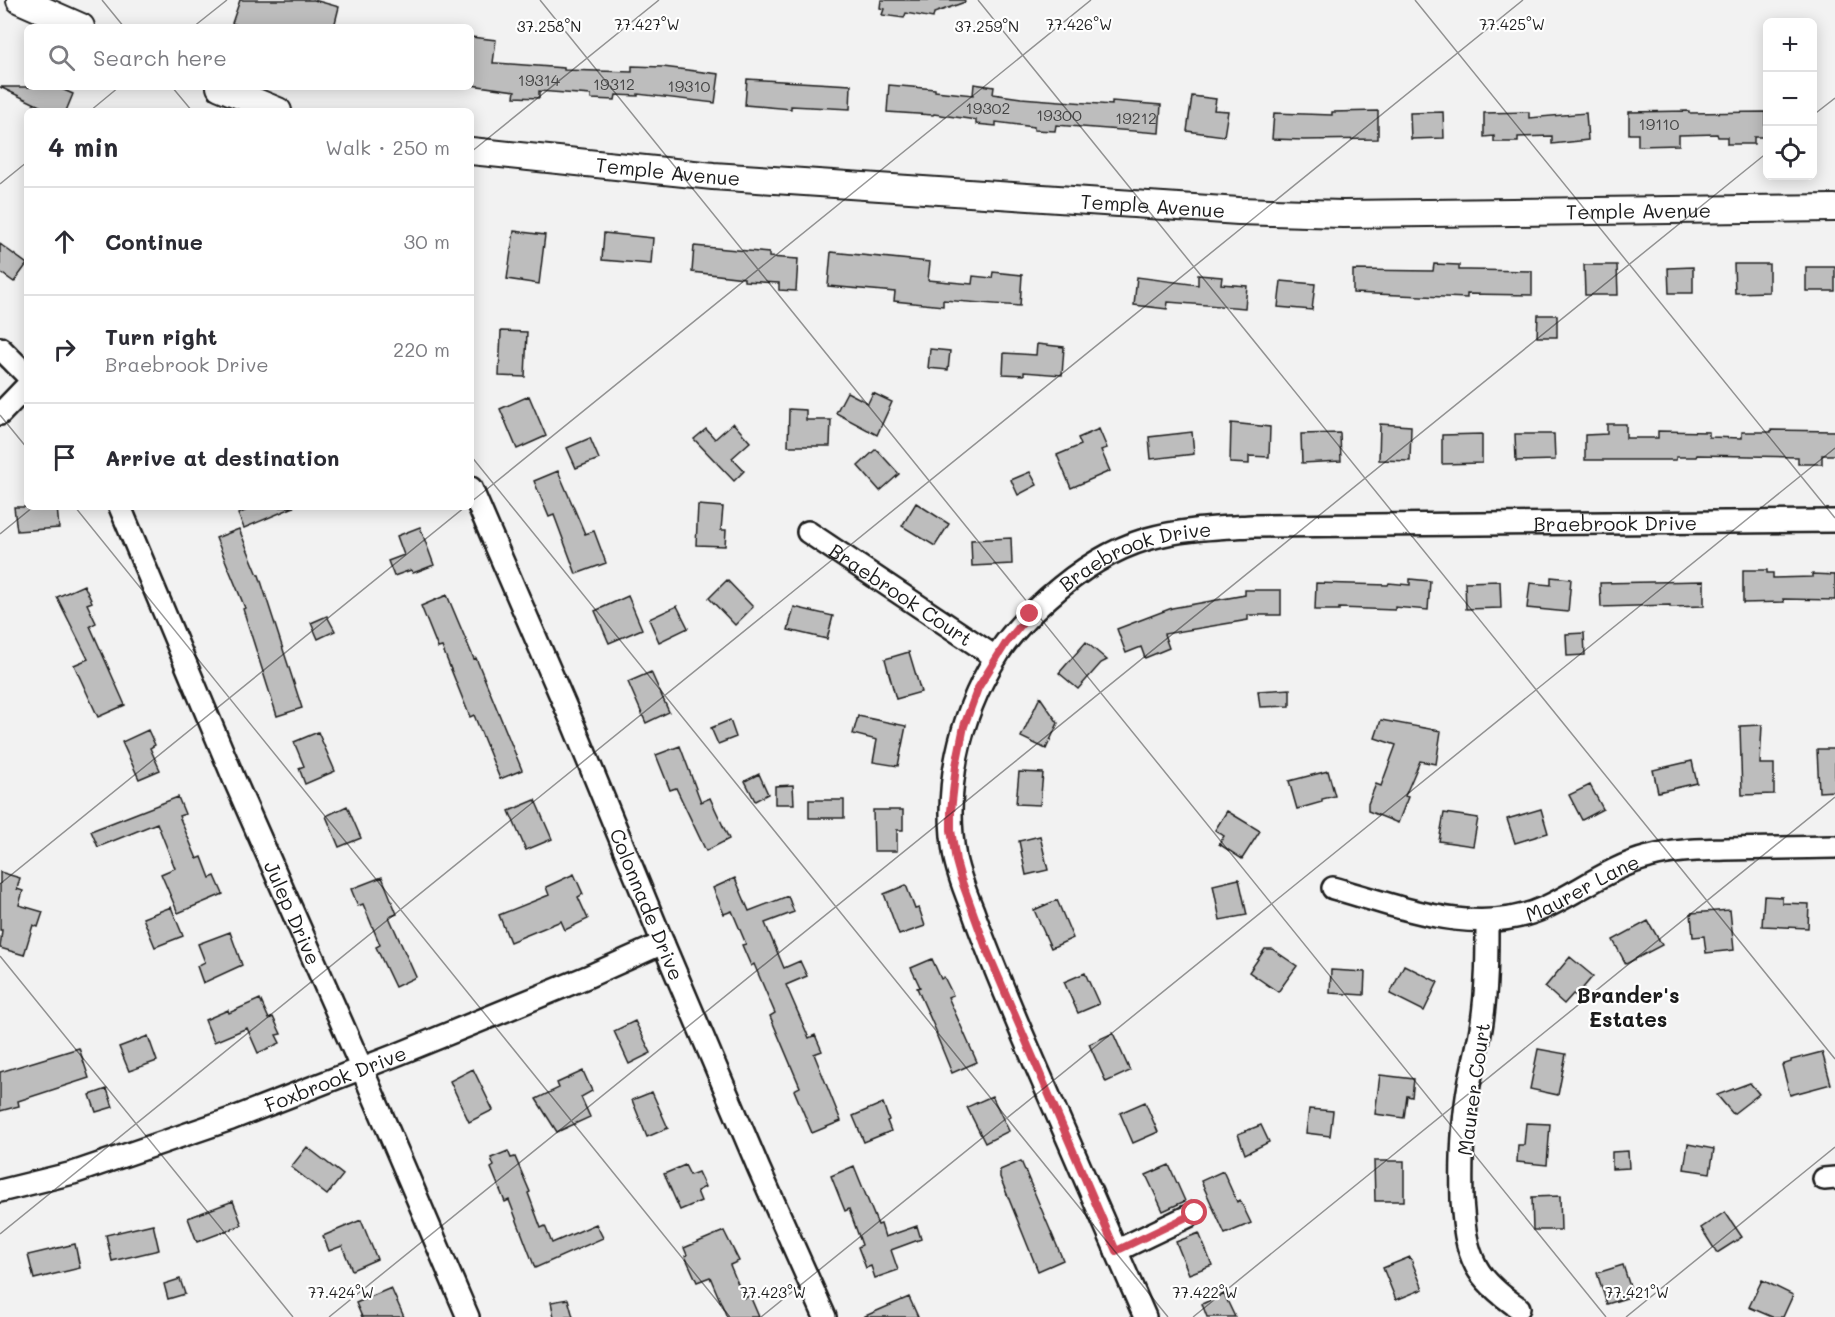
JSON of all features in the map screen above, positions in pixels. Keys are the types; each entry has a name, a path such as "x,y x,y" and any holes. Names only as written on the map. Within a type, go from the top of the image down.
{"street":[{"path":"20,0 74,24"},
{"path":"227,90 271,108"},
{"name":"Temple Avenue","path":"474,151 712,176 1239,211 1390,214 1835,208"},
{"path":"0,348 24,372"},
{"path":"0,414 24,389"},
{"name":"Colonnade Drive","path":"474,495 573,724 759,1169 825,1317"},
{"name":"Julep Drive","path":"121,510 234,779 468,1317"},
{"name":"Braebrook Drive","path":"1144,1317 986,948 956,861 951,830 951,811 956,766 964,726 978,688 995,657 1030,614 1084,568 1147,539 1188,530 1252,526 1835,521"},
{"name":"Braebrook Court","path":"808,532 995,657"},
{"name":"Maurer Lane","path":"1333,888 1460,921 1487,921 1512,918 1544,908 1625,866 1646,857 1673,851 1835,847"},
{"name":"Maurer Court","path":"1487,921 1487,989 1462,1136 1461,1178 1464,1229 1468,1247 1478,1268 1490,1284 1519,1308"},
{"name":"Foxbrook Drive","path":"0,1191 85,1169 231,1119 362,1069 587,977 663,943"},
{"path":"1116,1251 1195,1213"}],"building":[{"path":"240,0 314,0 339,7 335,24 232,23"},
{"path":"881,0 964,0 965,2 934,13 933,18 906,13 904,18 882,15 884,9 880,8"},
{"path":"474,37 496,40 493,63 564,68 564,70 632,72 632,66 663,67 719,74 715,103 638,94 638,96 616,95 615,100 591,99 591,95 539,91 539,98 514,97 515,91 474,85"},
{"path":"747,79 851,85 850,109 791,106 791,109 745,105"},
{"path":"974,84 994,87 993,94 1021,98 1112,105 1112,101 1161,105 1159,133 1056,125 1055,131 1034,130 1034,127 996,122 996,126 976,124 976,120 934,114 887,112 889,85 973,95"},
{"path":"0,87 24,87 24,90 64,90 73,94 67,108 44,108"},
{"path":"1192,96 1216,99 1214,110 1228,111 1224,136 1187,131"},
{"path":"1378,111 1378,139 1272,139 1274,113 1332,115 1332,112"},
{"path":"1443,112 1444,138 1411,139 1410,113"},
{"path":"1529,112 1529,118 1586,113 1588,140 1552,144 1552,136 1518,137 1518,142 1494,142 1494,136 1484,137 1484,113"},
{"path":"1629,112 1763,112 1763,137 1754,137 1754,144 1727,144 1727,137 1718,137 1717,134 1679,135 1679,145 1638,146 1638,134 1629,134"},
{"path":"514,231 545,235 539,284 507,279"},
{"path":"604,233 653,238 651,264 602,260"},
{"path":"0,244 24,262 24,268 14,282 0,272"},
{"path":"694,246 769,253 769,257 798,259 796,291 779,290 779,283 744,281 744,278 692,272"},
{"path":"831,252 930,262 928,280 972,284 973,276 992,278 993,272 1022,275 1020,306 943,300 943,306 894,301 895,292 828,286"},
{"path":"1434,264 1459,265 1459,270 1532,271 1532,295 1467,294 1467,298 1353,293 1353,270 1433,271"},
{"path":"1734,264 1769,264 1769,292 1735,293"},
{"path":"1584,265 1617,265 1618,295 1585,295"},
{"path":"1693,267 1693,293 1669,293 1668,268"},
{"path":"1806,267 1835,267 1835,291 1806,291"},
{"path":"1198,275 1222,277 1221,284 1247,286 1245,308 1168,302 1167,309 1134,305 1137,277 1198,285"},
{"path":"1281,281 1315,284 1312,310 1278,307"},
{"path":"1538,315 1557,315 1557,337 1537,337"},
{"path":"501,331 527,332 525,377 499,376"},
{"path":"1037,344 1064,347 1062,375 1024,372 1024,375 1003,374 1004,353 1036,355"},
{"path":"930,349 950,351 948,370 928,368"},
{"path":"847,392 868,403 873,393 892,402 877,435 836,413"},
{"path":"529,396 546,436 517,449 500,409"},
{"path":"789,409 806,410 806,420 831,420 830,446 788,446"},
{"path":"733,423 750,442 732,458 744,471 734,481 694,439 706,429 715,439"},
{"path":"1231,423 1270,427 1269,457 1249,456 1249,464 1230,463"},
{"path":"1380,424 1411,426 1410,461 1379,460"},
{"path":"1607,424 1626,424 1626,438 1658,438 1658,431 1709,432 1709,437 1742,438 1742,432 1835,431 1835,455 1822,455 1822,464 1798,464 1798,457 1697,455 1696,457 1676,457 1676,460 1585,460 1585,435 1607,434"},
{"path":"1099,429 1107,448 1101,450 1110,471 1071,488 1057,455 1081,445 1078,438"},
{"path":"1192,432 1194,454 1151,459 1149,437"},
{"path":"1340,433 1341,461 1302,463 1301,434"},
{"path":"1482,434 1482,463 1442,464 1442,435"},
{"path":"1515,434 1554,434 1555,460 1516,461"},
{"path":"590,438 599,459 576,468 567,448"},
{"path":"876,449 899,474 880,491 858,466"},
{"path":"558,471 585,534 594,531 606,563 576,574 554,515 549,517 534,481"},
{"path":"1030,472 1037,485 1018,495 1011,480"},
{"path":"916,503 949,524 935,546 902,526"},
{"path":"698,505 723,507 721,530 726,530 725,546 696,545"},
{"path":"14,507 24,507 24,510 57,510 59,528 17,531"},
{"path":"247,510 287,510 244,528 238,514"},
{"path":"420,527 434,565 413,573 411,570 394,576 388,561 404,555 397,536"},
{"path":"239,529 259,575 302,708 277,716 243,609 245,608 216,538"},
{"path":"1011,538 1012,564 972,566 971,540"},
{"path":"1743,570 1767,570 1767,573 1773,573 1773,578 1812,577 1812,574 1835,575 1835,600 1783,599 1784,602 1743,603"},
{"path":"1551,577 1571,579 1568,612 1527,608 1530,583 1551,585"},
{"path":"1410,579 1430,581 1428,610 1395,607 1395,610 1339,608 1339,610 1315,610 1316,583 1410,585"},
{"path":"727,580 753,607 735,625 709,598"},
{"path":"1500,581 1501,608 1466,609 1465,582"},
{"path":"1704,581 1704,606 1601,607 1600,583"},
{"path":"84,585 92,602 87,604 96,623 90,626 125,705 98,717 74,665 88,659 57,597"},
{"path":"1245,590 1281,590 1281,615 1248,615 1248,620 1164,634 1169,648 1145,658 1141,647 1126,653 1117,629 1172,608 1245,595"},
{"path":"447,595 474,659 476,658 522,770 500,779 474,715 470,717 442,647 438,648 421,606"},
{"path":"628,596 642,629 609,643 595,611"},
{"path":"677,606 688,628 659,642 649,619"},
{"path":"794,607 833,616 827,639 788,630"},
{"path":"327,616 335,631 318,639 311,623"},
{"path":"1584,633 1585,655 1567,656 1566,634"},
{"path":"1086,642 1107,660 1101,663 1078,689 1059,673"},
{"path":"909,652 921,692 896,699 885,659"},
{"path":"651,672 669,712 646,723 628,682"},
{"path":"1290,689 1290,706 1260,707 1258,691"},
{"path":"1040,697 1058,723 1046,749 1021,737"},
{"path":"858,716 906,726 898,766 873,762 877,740 853,734"},
{"path":"730,720 736,737 718,744 711,728"},
{"path":"1381,720 1441,731 1436,764 1420,761 1405,796 1408,797 1398,823 1368,811 1368,804 1376,784 1381,786 1396,745 1375,738"},
{"path":"1762,725 1760,764 1774,764 1774,794 1742,795 1740,726"},
{"path":"148,730 155,745 150,748 160,770 139,779 122,742"},
{"path":"318,732 335,771 305,784 299,768 304,766 294,742"},
{"path":"680,746 701,802 710,798 729,839 706,851 676,788 670,790 656,755"},
{"path":"1817,749 1835,749 1835,791 1819,792"},
{"path":"1692,761 1697,783 1658,792 1653,770"},
{"path":"1328,771 1335,796 1297,809 1289,781"},
{"path":"1019,772 1043,773 1040,805 1016,804"},
{"path":"759,774 768,794 755,801 745,781"},
{"path":"793,785 794,804 775,804 775,786"},
{"path":"1590,785 1603,809 1582,820 1569,795"},
{"path":"178,797 185,814 179,816 197,859 202,857 210,878 215,876 223,894 178,913 161,874 175,868 157,823 98,847 91,831"},
{"path":"535,800 552,839 526,850 509,811"},
{"path":"809,800 844,800 844,818 809,818"},
{"path":"347,806 361,838 339,847 326,816"},
{"path":"1541,809 1548,833 1515,843 1507,819"},
{"path":"873,810 903,810 903,830 897,830 897,851 874,851"},
{"path":"1227,811 1260,831 1242,859 1219,844 1224,836 1215,830"},
{"path":"1444,813 1478,818 1473,846 1439,841"},
{"path":"1040,836 1048,870 1026,875 1019,841"},
{"path":"0,872 20,878 17,889 23,891 19,905 43,912 38,927 33,925 24,955 0,948 2,930 0,930"},
{"path":"574,874 583,894 578,897 588,919 565,930 561,921 510,942 499,915 549,895 546,887"},
{"path":"382,877 397,914 389,917 416,977 395,987 376,947 380,945 363,904 358,906 351,889"},
{"path":"735,878 749,911 788,896 794,912 765,923 784,968 800,961 807,976 786,985 809,1038 815,1035 822,1051 814,1054 841,1121 812,1133 794,1090 800,1087 770,1016 775,1013 754,964 751,966 742,945 746,944 732,911 724,914 713,888"},
{"path":"1239,879 1247,915 1220,920 1213,885"},
{"path":"906,885 915,909 919,908 925,926 899,935 884,894"},
{"path":"1764,896 1782,897 1782,903 1809,904 1808,928 1762,926"},
{"path":"1057,900 1073,938 1051,948 1034,910"},
{"path":"171,907 183,936 155,947 143,918"},
{"path":"1730,910 1734,950 1706,953 1704,936 1693,937 1691,913"},
{"path":"1648,921 1662,945 1626,964 1613,940"},
{"path":"230,932 242,965 203,983 197,966 205,962 198,944"},
{"path":"1265,949 1272,949 1297,966 1278,992 1249,972"},
{"path":"1570,957 1593,976 1576,996 1573,994 1564,1004 1545,987"},
{"path":"932,959 941,979 944,977 953,995 948,997 977,1062 952,1073 911,968"},
{"path":"1404,965 1438,982 1424,1011 1390,994"},
{"path":"1331,970 1365,972 1364,995 1330,993"},
{"path":"1085,973 1099,1004 1078,1013 1064,982"},
{"path":"260,999 269,1019 273,1017 281,1034 276,1035 280,1043 258,1053 247,1028 214,1042 205,1020 228,1010 229,1013"},
{"path":"635,1021 651,1053 629,1064 614,1031"},
{"path":"1113,1033 1130,1071 1106,1082 1089,1044"},
{"path":"148,1036 157,1061 129,1071 119,1047"},
{"path":"79,1048 89,1078 18,1101 19,1106 0,1111 0,1072"},
{"path":"1538,1049 1566,1054 1558,1095 1530,1089"},
{"path":"1822,1052 1831,1084 1790,1095 1782,1065 1791,1060"},
{"path":"473,1069 493,1110 469,1122 450,1081"},
{"path":"583,1071 592,1091 581,1097 590,1117 557,1132 536,1099 559,1088 557,1083"},
{"path":"1380,1075 1414,1079 1412,1097 1407,1096 1404,1118 1375,1114"},
{"path":"1750,1083 1759,1094 1733,1114 1717,1095"},
{"path":"107,1089 113,1107 96,1112 90,1095"},
{"path":"652,1092 668,1128 647,1137 632,1100"},
{"path":"992,1096 1009,1131 985,1143 967,1107"},
{"path":"1145,1102 1158,1132 1133,1143 1120,1113"},
{"path":"883,1103 891,1131 864,1142 853,1116"},
{"path":"1309,1109 1333,1111 1330,1136 1306,1133"},
{"path":"1526,1123 1550,1124 1547,1165 1517,1162 1518,1145 1524,1145"},
{"path":"1261,1125 1269,1142 1245,1154 1238,1134"},
{"path":"1688,1144 1714,1149 1710,1173 1684,1169"},
{"path":"307,1147 343,1175 327,1195 291,1167"},
{"path":"508,1151 511,1158 515,1157 530,1192 528,1193 541,1228 545,1226 552,1243 596,1224 603,1238 535,1268 509,1200 505,1202 491,1168 494,1166 491,1158"},
{"path":"1628,1151 1629,1168 1612,1169 1612,1152"},
{"path":"1021,1161 1063,1260 1038,1271 1000,1177 1000,1170"},
{"path":"1374,1161 1404,1161 1404,1201 1375,1201"},
{"path":"685,1165 690,1175 698,1172 705,1187 697,1191 701,1201 680,1210 664,1174"},
{"path":"1169,1165 1185,1201 1163,1211 1146,1175"},
{"path":"854,1166 885,1237 917,1226 921,1239 891,1250 898,1270 875,1278 871,1266 866,1268 858,1247 862,1245 849,1209 845,1211 831,1176"},
{"path":"1223,1171 1237,1202 1240,1200 1251,1223 1225,1234 1201,1181"},
{"path":"1560,1196 1561,1230 1533,1230 1532,1197"},
{"path":"233,1201 242,1225 197,1242 188,1218"},
{"path":"1725,1212 1742,1237 1717,1253 1701,1228"},
{"path":"361,1220 377,1259 352,1270 342,1246 329,1251 323,1236"},
{"path":"153,1224 159,1250 112,1261 106,1235"},
{"path":"724,1231 739,1261 730,1265 744,1298 750,1296 759,1317 727,1317 710,1277 697,1282 685,1256 687,1255 684,1248"},
{"path":"1199,1233 1212,1265 1189,1274 1176,1242"},
{"path":"75,1244 80,1268 34,1279 28,1255"},
{"path":"1410,1257 1423,1289 1396,1300 1383,1268"},
{"path":"1623,1265 1633,1296 1607,1304 1597,1273"},
{"path":"180,1279 185,1294 168,1299 164,1284"},
{"path":"1762,1280 1793,1295 1783,1317 1772,1317 1749,1307"},
{"path":"391,1288 404,1317 362,1317 356,1303"},
{"path":"1224,1294 1235,1317 1207,1317 1202,1304"},
{"path":"909,1297 918,1317 863,1317"},
{"path":"568,1299 573,1317 554,1317 551,1302"}],"district":[{"name":"Brander's Estates","path":"1628,1006"}],"route":[{"path":"1030,614 995,657 978,688 964,726 956,766 951,811 951,830 956,861 986,948 1116,1251 1195,1213"}]}
